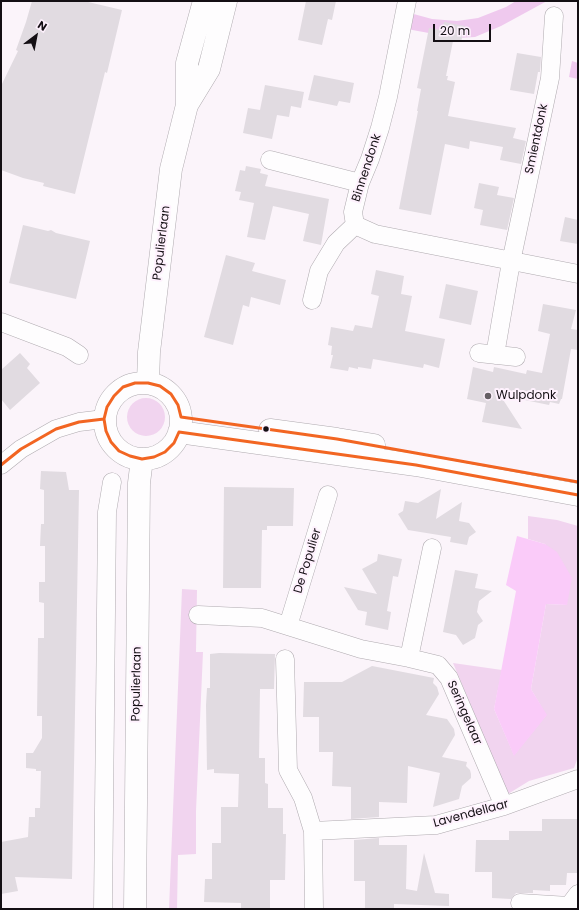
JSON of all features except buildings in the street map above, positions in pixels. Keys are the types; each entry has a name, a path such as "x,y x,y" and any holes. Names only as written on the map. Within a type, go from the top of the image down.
{"street":[{"name":"Populierlaan","path":"148,382 149,352 171,168 187,105 187,63 204,1"},
{"name":"Populierlaan","path":"187,105 209,69 226,1"},
{"name":"Binnendonk","path":"355,225 353,212 360,183 380,128 407,1"},
{"name":"Smientdonk","path":"511,262 550,78 554,16"},
{"path":"270,160 360,183"},
{"path":"312,300 319,271 336,243 355,225 375,234 578,274"},
{"path":"511,262 487,354 516,357"},
{"path":"1,322 67,347 79,355"},
{"path":"148,382 160,386 170,394 178,405 180,424 174,443 165,452 154,457 142,459 119,451 111,442 106,431 104,419 107,406 118,392 135,383 148,382"},
{"path":"1,465 21,449 56,429 79,422 104,419"},
{"path":"180,424 208,422 337,439 578,482"},
{"path":"180,424 578,495"},
{"name":"Populierlaan","path":"135,909 139,484 142,459"},
{"path":"103,909 106,512 112,482"},
{"name":"De Populier","path":"288,626 328,495"},
{"path":"198,615 262,618 361,649 409,658 432,548"},
{"name":"Seringelaar","path":"409,658 438,664 449,678 504,806"},
{"path":"285,659 288,770 303,798 313,831 314,909"},
{"name":"Lavendellaar","path":"313,831 436,825 504,806 578,779"},
{"path":"520,903 572,903"}],"shaded area":[{"path":"516,1 547,1 501,26 475,37 456,38 407,29 410,13 432,19 457,21 478,18 506,7"},
{"path":"572,61 578,63 578,79 569,77"},
{"path":"142,398 150,398 160,403 164,410 164,424 160,431 150,436 142,436 132,431 130,428 127,421 127,413 132,403 135,401"},
{"path":"528,516 557,520 578,526 578,757 574,768 529,781 508,794 453,663 502,670 494,709 514,755 546,715 531,689 546,604 567,605 545,544 528,539"},
{"path":"517,536 545,544 557,552 572,578 567,605 546,604 531,689 547,715 514,756 494,709 516,591 506,585"},
{"path":"182,589 197,590 196,652 203,652 196,811 196,854 178,855 177,909 169,909"}],"transit line":[{"path":"578,482 337,439 181,417 178,405 171,394 160,386 148,383 135,383 123,387 114,396 107,407 104,419 106,431 111,442 119,451 142,459 154,457 165,452 174,443 179,432 416,465 578,495"},
{"path":"1,465 21,449 56,429 79,422 104,419"}],"place":[{"name":"Wulpdonk","path":"488,396"}]}
